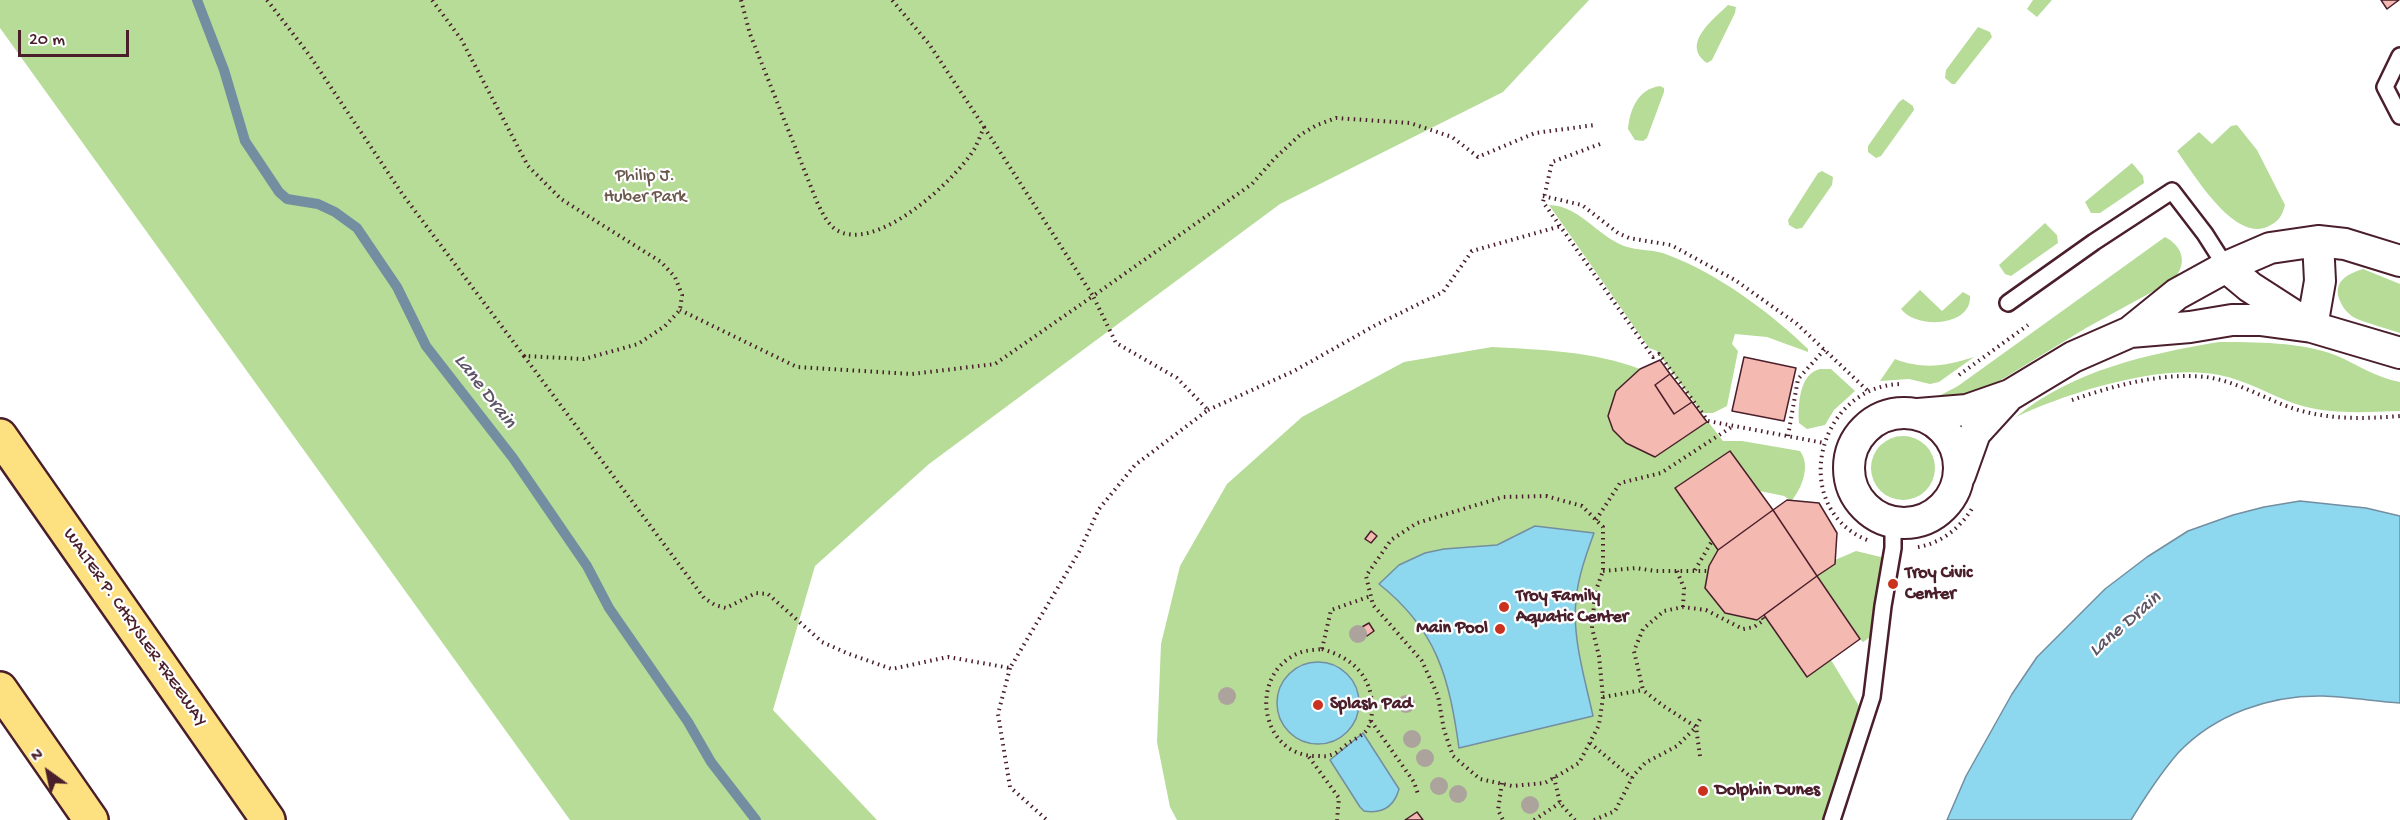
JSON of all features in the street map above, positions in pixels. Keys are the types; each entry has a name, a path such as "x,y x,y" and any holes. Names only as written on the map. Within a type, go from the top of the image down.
{"highway":[{"name":"WALTER P. CHRYSLER FREEWAY","path":"0,435 268,820"},
{"path":"0,688 91,820"}],"street":[{"path":"2010,395 1975,433 1949,500 1935,514 1915,523 1893,523 1874,515 1857,499 1849,479 1849,456 1858,436 1875,420 1896,413 1967,411 2010,395 2073,357 2130,332 2177,294 2226,267 2270,248 2318,240 2355,246 2400,261"},
{"path":"2312,327 2320,281 2318,240"},
{"path":"2226,267 2250,287 2312,327"},
{"path":"2130,332 2190,327 2232,320 2260,320 2312,327 2400,353"},
{"path":"1918,414 1937,423 1952,439 1959,459 1958,480"}],"lane":[{"path":"2400,56 2385,87 2400,116"},
{"path":"2008,303 2094,242 2172,191 2205,234 2226,267"},
{"path":"1832,820 1872,697 1893,548 1893,523"}],"path":[{"path":"267,0 310,56 402,195 704,598 715,605 726,608 756,592 768,594 822,642 892,669 948,657 1010,668"},
{"path":"432,0 461,39 528,166 561,199 662,262 675,277 682,295 680,310 665,326 638,344 584,359 524,356"},
{"path":"741,0 750,34 817,202 826,220 837,230 853,235 866,234 914,210 932,197 961,165 975,148 984,127"},
{"path":"892,0 929,44 984,127 1093,296 1116,343 1177,378 1208,411"},
{"path":"680,310 797,367 912,374 995,364 1252,184 1300,135 1317,125 1336,118 1410,123 1452,137 1478,157 1535,133 1595,125"},
{"path":"1600,144 1552,162 1543,202 1653,357 1659,354 1708,421 1824,443"},
{"path":"1543,196 1582,205 1606,225 1629,238 1671,245 1735,280 1768,303 1825,350 1868,391"},
{"path":"1047,820 1010,787 998,714 1010,668 1079,552 1100,509 1135,465 1208,411 1294,371 1374,326 1443,292 1472,251 1560,226"},
{"path":"1788,436 1798,378 1825,350"},
{"path":"1596,520 1620,483 1661,472 1733,426"},
{"path":"1546,496 1582,506 1603,527 1603,570 1595,593 1592,628 1599,656 1603,697 1599,725 1590,743 1578,763 1545,783 1512,786 1480,779 1453,756 1444,730 1438,696 1422,661 1373,605 1366,576 1391,540 1417,523 1503,497 1546,496"},
{"path":"1695,571 1712,541"},
{"path":"1603,570 1636,568 1708,571"},
{"path":"1677,571 1684,588 1683,607"},
{"path":"1322,649 1331,610 1371,596"},
{"path":"1700,756 1696,727 1643,690 1634,651 1643,629 1664,611 1683,607 1706,610 1743,629 1754,627 1764,620 1762,617"},
{"path":"1322,649 1340,654 1363,674 1373,695 1371,721 1366,731 1330,756 1308,756 1290,750 1272,732 1265,704 1269,683 1280,666 1300,652 1322,649"},
{"path":"1603,697 1643,690"},
{"path":"1594,820 1615,811 1632,778 1645,763 1677,746 1696,727 1701,717"},
{"path":"1371,721 1414,782 1418,794"},
{"path":"1590,743 1632,778"},
{"path":"1308,756 1339,798 1337,820"},
{"path":"1554,777 1560,802 1575,820"},
{"path":"1502,783 1498,810 1503,820"},
{"path":"1534,820 1560,802"}],"green space":[{"name":"Philip J. Huber Park","path":"0,0 1589,0 1503,92 1280,204 929,464 815,566 773,710 877,820 570,820 0,28"},
{"path":"2033,0 2052,0 2037,17 2027,9"},
{"path":"1728,5 1736,7 1735,13 1712,60 1707,63 1700,56 1697,48 1698,40 1708,24"},
{"path":"1978,27 1990,32 1992,37 1955,84 1952,84 1945,78 1946,70"},
{"path":"1660,86 1664,88 1664,92 1647,138 1643,141 1635,140 1628,129 1633,107 1646,91"},
{"path":"1903,99 1913,106 1914,110 1881,156 1876,158 1868,152 1868,146"},
{"path":"2237,125 2257,150 2285,205 2280,218 2269,226 2256,229 2243,225 2229,216 2205,190 2177,151 2199,132 2212,144 2231,126"},
{"path":"2132,163 2143,176 2144,183 2100,213 2091,213 2085,202"},
{"path":"1822,171 1833,177 1832,185 1802,228 1796,229 1789,225 1788,220 1818,173"},
{"path":"1549,205 1570,210 1624,246 1663,253 1705,272 1760,308 1793,335 1808,349 1808,352 1767,337 1735,334 1732,344 1738,351 1727,406 1713,413 1702,413 1657,351 1649,348"},
{"path":"2045,223 2057,235 2058,243 2011,276 2005,274 1999,265"},
{"path":"2165,237 2176,246 2182,257 2180,269 2172,281 2086,328 1983,391 1945,398 1937,397 1958,386"},
{"path":"2363,269 2400,284 2400,333 2355,318 2348,313 2340,301 2338,289 2342,280"},
{"path":"1920,290 1942,311 1963,292 1970,296 1968,306 1962,314 1953,319 1942,322 1919,320 1909,316 1901,309"},
{"path":"2219,342 2293,345 2335,355 2375,374 2400,382 2400,411 2321,410 2296,404 2229,377 2196,372 2143,376 2116,382 2062,398 2016,417 2062,387 2112,366 2165,352"},
{"name":"Troy Family Aquatic Center","path":"1492,347 1586,355 1640,369 1660,360 1723,441 1742,441 1800,451 1805,463 1804,476 1792,500 1819,503 1837,533 1835,560 1856,551 1885,558 1875,634 1863,642 1860,639 1831,660 1859,706 1846,762 1825,820 1177,820 1170,807 1157,742 1161,644 1180,566 1227,484 1302,417 1404,362","holes":["1760,491 1784,496 1790,500 1773,510"]},
{"path":"1974,357 1939,382 1930,384 1909,379 1880,381 1895,359 1915,365 1934,366"},
{"path":"1820,369 1831,369 1855,391 1834,410 1825,425 1807,429 1799,423 1801,391 1808,377"},
{"path":"1897,436 1909,436 1926,445 1933,456 1935,468 1933,480 1926,491 1909,500 1897,500 1885,495 1876,486 1871,474 1871,462 1876,450 1885,441"}],"water":[{"path":"2300,501 2366,508 2400,516 2400,703 2323,696 2283,699 2244,710 2209,728 2178,753 2131,820 1947,820 1966,776 2012,694 2037,657 2105,589 2147,557 2188,531 2233,515"},
{"name":"Main Pool","path":"1535,526 1594,533 1580,574 1575,614 1580,658 1593,716 1459,748 1445,677 1437,657 1415,619 1379,584 1399,565 1425,553 1444,549 1497,545"},
{"name":"Splash Pad","path":"1318,662 1334,665 1347,674 1356,687 1359,703 1356,719 1347,732 1334,741 1318,744 1302,741 1289,732 1280,719 1277,703 1280,687 1289,674 1302,665"},
{"path":"1363,733 1399,789 1390,805 1382,810 1370,812 1360,807 1330,760"}],"building":[{"path":"2381,0 2399,0 2387,9"},
{"path":"1744,357 1796,368 1784,421 1732,411"},
{"path":"1660,360 1670,374 1655,385 1674,414 1692,402 1707,422 1655,457 1626,443 1613,430 1608,416 1616,391 1640,369"},
{"path":"1670,374 1692,402 1674,414 1655,385"},
{"path":"1730,451 1773,510 1718,550 1675,488"},
{"path":"1787,500 1819,503 1837,533 1835,564 1817,576 1773,510"},
{"path":"1773,510 1817,576 1757,620 1725,613 1705,588 1709,566 1718,550"},
{"path":"1371,531 1377,536 1371,543 1365,539"},
{"path":"1817,576 1860,639 1807,677 1764,615"},
{"path":"1369,623 1374,631 1367,636 1362,627"},
{"path":"1417,812 1423,820 1405,820"}],"waterway":[{"name":"Lane Drain","path":"197,0 224,70 245,141 279,192 287,199 318,204 335,212 357,228 397,287 426,346 513,458 587,566 609,608 688,722 711,762 756,820"}],"place":[{"name":"Troy Civic Center","path":"1893,584"},
{"name":"Troy Family Aquatic Center","path":"1504,607"},
{"name":"Main Pool","path":"1500,629"},
{"name":"Splash Pad","path":"1318,705"},
{"name":"Dolphin Dunes","path":"1703,791"}]}
